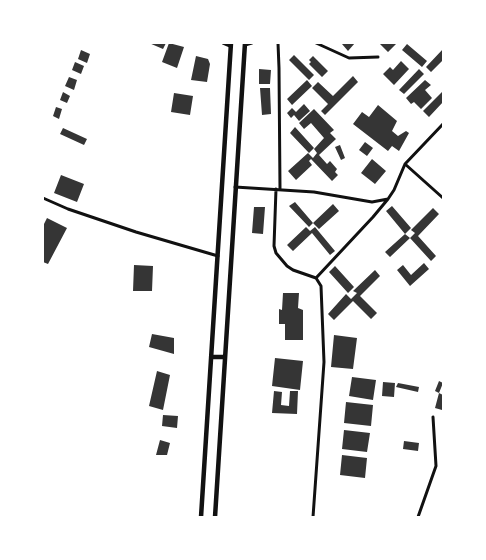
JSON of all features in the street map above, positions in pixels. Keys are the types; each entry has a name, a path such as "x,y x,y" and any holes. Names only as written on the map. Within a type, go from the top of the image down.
{"main road":[{"path":"215,517 245,44"},
{"path":"201,517 231,45"},
{"path":"211,357 225,357"}],"street":[{"path":"223,43 231,45"},
{"path":"245,44 252,43"},
{"path":"278,43 280,68 280,189"},
{"path":"316,43 349,58 378,57"},
{"path":"316,278 388,199 394,190 405,164 443,124"},
{"path":"405,164 443,198"},
{"path":"235,187 280,189 372,202 388,199"},
{"path":"276,189 274,246 276,252 281,260 292,270 316,278 321,286 324,362 313,517"},
{"path":"43,198 68,210 218,256"},
{"path":"418,517 436,466 433,417"}],"building":[{"path":"149,43 166,43 163,49"},
{"path":"169,43 184,47 177,68 162,62"},
{"path":"355,43 348,51 342,44"},
{"path":"379,43 397,43 388,52"},
{"path":"407,44 427,61 422,67 402,50"},
{"path":"443,49 443,60 431,72 426,67"},
{"path":"81,50 90,54 87,63 78,59"},
{"path":"294,55 314,75 309,80 289,60"},
{"path":"196,56 208,59 210,64 207,82 191,80"},
{"path":"313,56 328,71 322,77 309,64 311,62 309,60"},
{"path":"401,61 409,69 394,85 383,74 390,67 393,70"},
{"path":"75,62 84,66 81,74 72,70"},
{"path":"259,69 271,70 270,84 259,84"},
{"path":"419,69 424,74 404,94 399,90"},
{"path":"353,76 358,82 325,115 321,111 328,104 312,88 318,82 333,96"},
{"path":"69,77 77,80 74,90 65,86"},
{"path":"307,80 312,86 292,105 287,99"},
{"path":"425,80 431,85 425,90 432,98 421,109 414,102 411,104 406,98"},
{"path":"260,88 270,88 271,114 262,115"},
{"path":"443,91 443,102 429,117 423,111"},
{"path":"63,92 70,96 67,103 60,100"},
{"path":"174,93 193,96 190,115 171,112"},
{"path":"304,104 310,111 299,121 294,115 291,118 287,113 292,108 296,112"},
{"path":"378,105 397,121 392,131 398,136 406,131 409,133 399,151 392,146 388,151 353,124 362,112 369,117"},
{"path":"56,107 62,109 59,119 53,116"},
{"path":"314,109 334,130 330,133 336,139 319,155 327,164 330,161 337,169 335,172 338,175 332,181 311,159 309,161 312,165 296,180 288,171 308,153 313,158 317,153 314,149 324,138 311,123 304,129 299,123"},
{"path":"295,127 314,148 309,153 290,133"},
{"path":"63,128 87,139 84,145 60,134"},
{"path":"365,142 373,148 367,156 359,150"},
{"path":"340,145 345,158 341,160 335,147"},
{"path":"372,159 386,171 375,184 361,173"},
{"path":"61,175 84,184 77,202 54,193"},
{"path":"295,202 313,223 309,227 289,206"},
{"path":"333,204 339,211 319,229 313,223"},
{"path":"392,206 411,228 405,234 386,211"},
{"path":"254,207 265,207 263,234 252,233"},
{"path":"433,208 439,214 418,236 436,256 431,261 410,238 415,233 411,230"},
{"path":"47,218 67,228 48,264 43,262 43,226"},
{"path":"306,227 310,231 315,227 335,251 330,255 312,233 293,251 287,245"},
{"path":"405,234 410,238 390,257 385,252"},
{"path":"424,263 429,269 410,286 397,270 403,265 411,275"},
{"path":"134,265 153,266 152,291 133,291"},
{"path":"335,266 354,287 348,293 329,272"},
{"path":"375,270 380,276 360,296 377,313 371,319 353,301 334,320 328,314 346,294 351,299 357,293 353,291"},
{"path":"283,293 299,293 298,308 303,310 303,340 285,340 285,324 279,324 279,309 282,310"},
{"path":"152,334 174,338 174,354 149,347"},
{"path":"334,335 357,338 353,369 331,367"},
{"path":"275,358 303,361 300,390 272,386"},
{"path":"157,371 170,375 163,410 149,406"},
{"path":"352,377 376,380 373,400 349,396"},
{"path":"439,381 443,383 439,393 435,391"},
{"path":"383,382 395,383 394,397 382,396"},
{"path":"398,383 419,387 418,392 396,387"},
{"path":"274,391 282,392 281,405 289,406 290,391 298,391 297,414 272,413"},
{"path":"439,393 443,395 442,410 435,408"},
{"path":"346,402 373,405 371,426 344,423"},
{"path":"163,415 178,416 177,428 162,426"},
{"path":"344,430 370,433 367,452 342,449"},
{"path":"160,440 170,443 167,455 156,455"},
{"path":"404,441 419,443 418,451 403,449"},
{"path":"342,455 367,458 365,478 340,475"}]}
